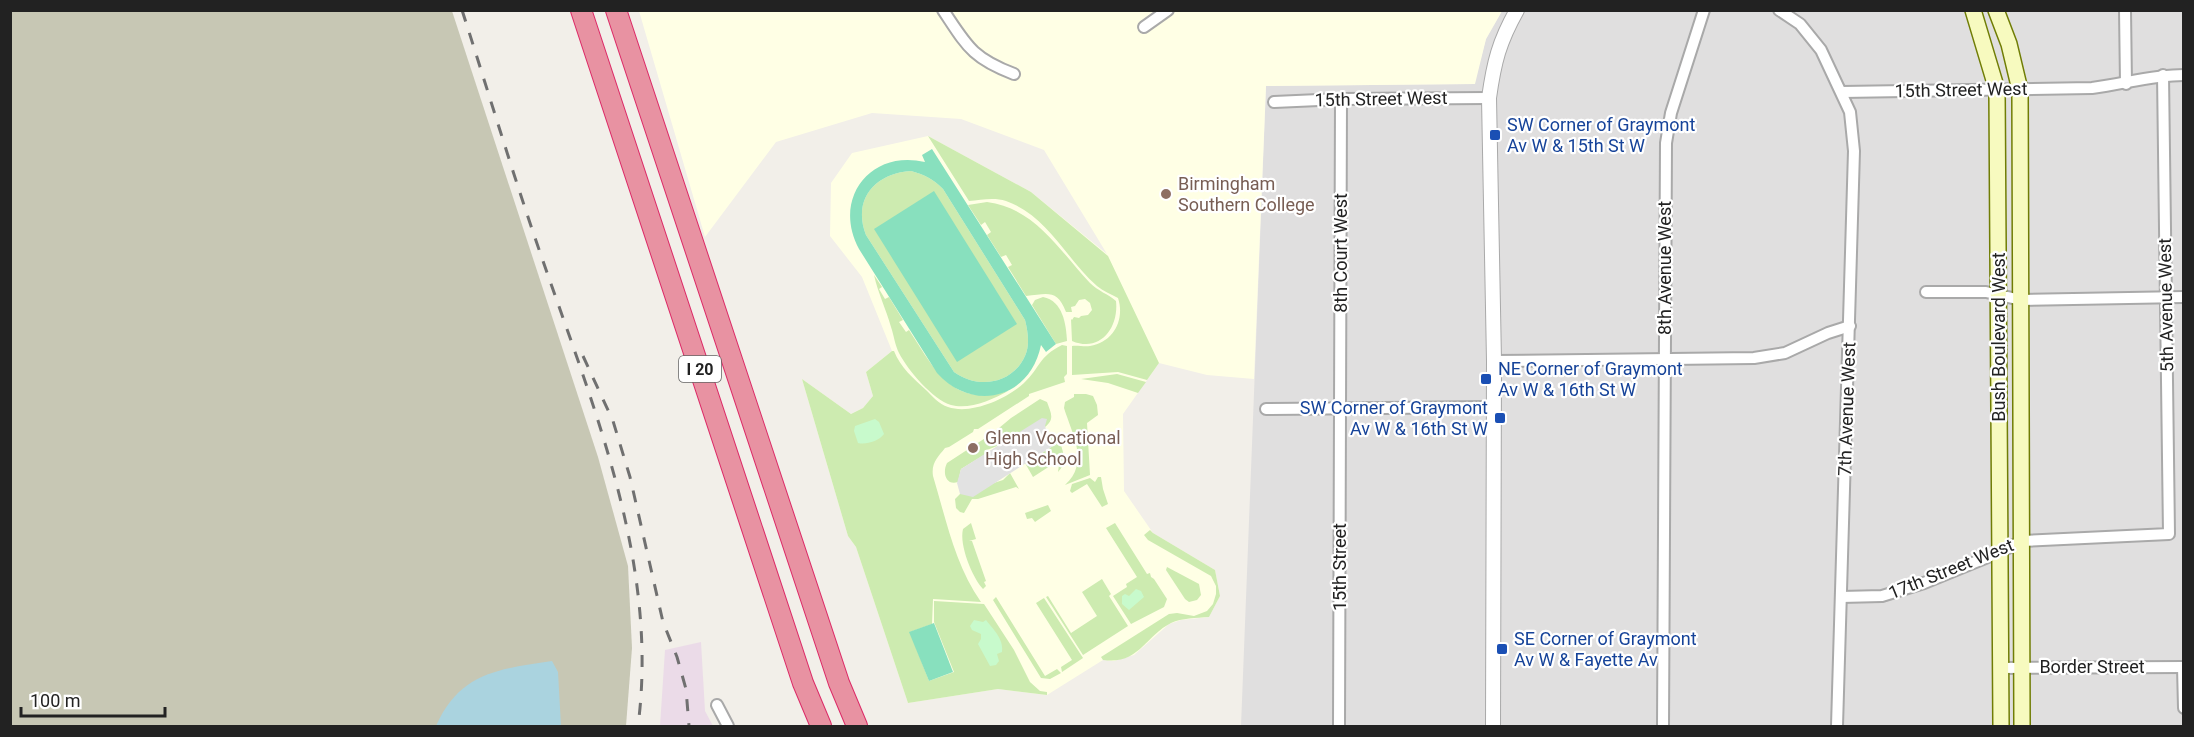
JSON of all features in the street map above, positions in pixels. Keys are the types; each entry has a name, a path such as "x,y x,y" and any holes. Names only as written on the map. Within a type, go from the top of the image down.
{"highway":[{"name":"I 20","path":"581,10 803,683 821,726"},
{"name":"I 20","path":"616,10 839,683 857,726"}],"main road":[{"name":"Bush Boulevard West","path":"1973,10 1997,90 2001,726"},
{"name":"Bush Boulevard West","path":"1996,10 2009,44 2020,90 2022,726"}],"street":[{"path":"943,10 967,47 989,65 1014,74"},
{"path":"1144,27 1168,10"},
{"path":"1493,726 1494,361 1489,98 1494,61 1503,35 1517,10"},
{"name":"8th Avenue West","path":"1663,726 1666,143 1671,113 1704,10"},
{"path":"1779,10 1800,24 1821,50 1842,92"},
{"path":"2125,10 2126,84"},
{"name":"5th Avenue West","path":"2163,75 2169,534"},
{"name":"15th Street West","path":"1842,92 2092,88 2126,84 2141,78 2184,75"},
{"name":"7th Avenue West","path":"1838,726 1854,151 1850,112 1842,92"},
{"name":"15th Street West","path":"1274,102 1489,98"},
{"name":"8th Court West","path":"1340,408 1341,99"},
{"path":"1926,292 1986,292 2021,300 2184,297"},
{"path":"1494,361 1754,358 1785,353 1828,333 1850,326"},
{"path":"1266,409 1494,406"},
{"name":"15th Street","path":"1339,726 1340,408"},
{"name":"17th Street West","path":"1841,597 1882,596 1924,583 2022,541 2169,534"},
{"path":"2183,667 2184,708"},
{"name":"Border Street","path":"2000,668 2183,667"},
{"path":"717,705 728,726"}],"shaded area":[{"path":"10,11 452,11 598,457 628,566 632,648 626,726 11,726"},
{"path":"639,11 1502,11 1486,39 1475,84 1266,86 1254,379 1207,375 1159,363 1123,414 1124,491 1153,533 1215,570 1220,596 1209,617 1181,620 1169,624 1134,655 1114,661 1103,660 1047,695 998,689 908,703 856,547 848,536 802,379 851,414 863,408 873,396 866,372 892,351 862,277 830,236 831,183 852,153 928,136 1031,192 1107,254 1044,150 961,119 872,113 776,142 705,237"},
{"path":"1502,11 2183,11 2183,726 1241,726 1266,86 1474,84 1486,39"},
{"path":"1042,418 1047,419 1045,426 1049,438 1047,439 1055,441 1053,446 973,497 960,494 957,483 961,469"},
{"path":"701,642 705,711 713,726 660,726 665,650"}],"green space":[{"path":"928,136 1031,192 1108,256 1159,363 1147,380 1118,372 1072,375 1072,346 1098,344 1111,335 1119,321 1118,298 1097,286 1045,227 1021,208 997,199 969,201"},
{"path":"932,149 1056,344 1046,352 1041,345 1035,363 1025,378 1013,388 998,394 983,396 967,393 951,385 937,373 859,249 852,230 850,212 861,182 873,171 888,163 905,160 925,162 922,155","holes":["911,171 925,176 943,189 1025,320 1028,338 1025,356 1019,366 1003,378 993,381 973,381 954,372 866,235 862,222 862,210 870,190 887,177"]},
{"path":"911,171 929,178 943,189 1025,320 1028,347 1025,356 1012,373 1003,378 983,382 973,381 954,372 866,235 862,222 862,210 870,190 887,177"},
{"path":"934,191 1017,324 957,362 874,229"},
{"path":"987,202 1004,206 1033,222 1045,232 1090,283 1116,301 1114,320 1106,336 1091,344 1072,341 1071,319 1088,315 1092,310 1090,303 1085,299 1079,300 1075,306 1071,307 1072,312 1066,312 1055,296 1046,294 1026,296 1008,267 1012,265 1006,255 1001,257 987,235 991,232 985,222 981,225 968,205"},
{"path":"874,275 882,287 879,289 885,299 889,297 903,320 899,322 906,332 909,330 947,382 959,390 973,394 989,395 1008,391 980,403 958,406 944,402 929,391 914,375 899,353"},
{"path":"1043,297 1050,299 1059,308 1066,328 1067,341 1056,344 1032,305 1035,300"},
{"path":"1062,345 1067,346 1065,382 1029,394 978,429 974,429 973,432 945,448 936,461 933,476 952,541 964,573 981,602 933,599 932,624 910,632 929,681 954,672 934,622 934,601 984,604 1014,650 1030,682 1040,691 1047,692 1047,695 998,689 908,703 856,547 848,536 802,379 851,414 863,408 873,396 866,372 894,351 908,372 939,402 948,407 967,409 999,400 1017,389 1048,354"},
{"path":"1117,374 1146,382 1138,393 1108,383 1081,379"},
{"path":"1074,394 1093,396 1098,415 1087,423 1090,475 1065,485 1077,467 1078,458 1064,408 1065,402 1074,397"},
{"path":"1040,399 1047,402 1051,413 1050,421 1045,427 987,450 984,455 961,469 958,482 951,482 946,478 947,463"},
{"path":"875,419 879,422 884,434 872,442 858,443 854,431 855,426"},
{"path":"1054,436 1059,439 1063,453 1064,461 1061,468 1058,472 1059,465 1053,462 1033,477 1025,463 1053,446 1046,439"},
{"path":"1010,473 1019,489 1016,487 972,499 964,513 956,508 955,499 960,494 1003,480"},
{"path":"1098,477 1101,477 1108,504 1102,507 1087,484 1072,493 1070,491 1072,484 1090,478 1095,482"},
{"path":"1048,505 1051,511 1035,522 1032,518 1027,519 1025,513"},
{"path":"971,523 976,539 969,541 972,541 986,581 983,589 971,569 963,543 963,529"},
{"path":"1115,523 1147,574 1150,573 1167,599 1164,607 1131,624 1113,596 1137,577 1106,528"},
{"path":"1150,530 1215,570 1220,596 1209,617 1184,619 1171,623 1133,654 1115,660 1103,660 1101,657 1169,614 1194,616 1207,611 1213,604 1216,586 1211,576 1148,540 1144,535"},
{"path":"1167,567 1199,584 1201,595 1197,600 1189,602 1185,599 1166,570"},
{"path":"1102,579 1111,594 1109,596 1128,626 1083,655 1046,597 1048,596 1071,633 1097,616 1082,592"},
{"path":"1136,589 1141,591 1144,597 1129,610 1122,604 1122,596 1125,594 1129,596"},
{"path":"996,597 1045,676 1057,669 1061,673 1050,679 1041,678 993,600"},
{"path":"1044,598 1083,658 1062,672 1061,667 1072,660 1036,603"},
{"path":"974,620 983,622 986,620 1000,639 1002,652 997,654 999,661 996,665 990,666 978,644 981,634 972,630 970,626"},
{"path":"934,623 953,672 929,681 909,632"}],"water":[{"path":"552,661 558,672 561,726 436,726 457,694 483,676 515,667"}],"railway":[{"path":"462,10 522,199 583,374 618,489 631,548 639,607 642,666 638,726"},
{"path":"583,356 613,421 630,477 663,622 677,657 686,689 689,726"}],"place":[{"name":"SW Corner of Graymont Av W & 15th St W","path":"1495,135"},
{"name":"Birmingham Southern College","path":"1166,194"},
{"name":"NE Corner of Graymont Av W & 16th St W","path":"1486,379"},
{"name":"SW Corner of Graymont Av W & 16th St W","path":"1500,418"},
{"name":"Glenn Vocational High School","path":"973,448"},
{"name":"SE Corner of Graymont Av W & Fayette Av","path":"1502,649"}]}
